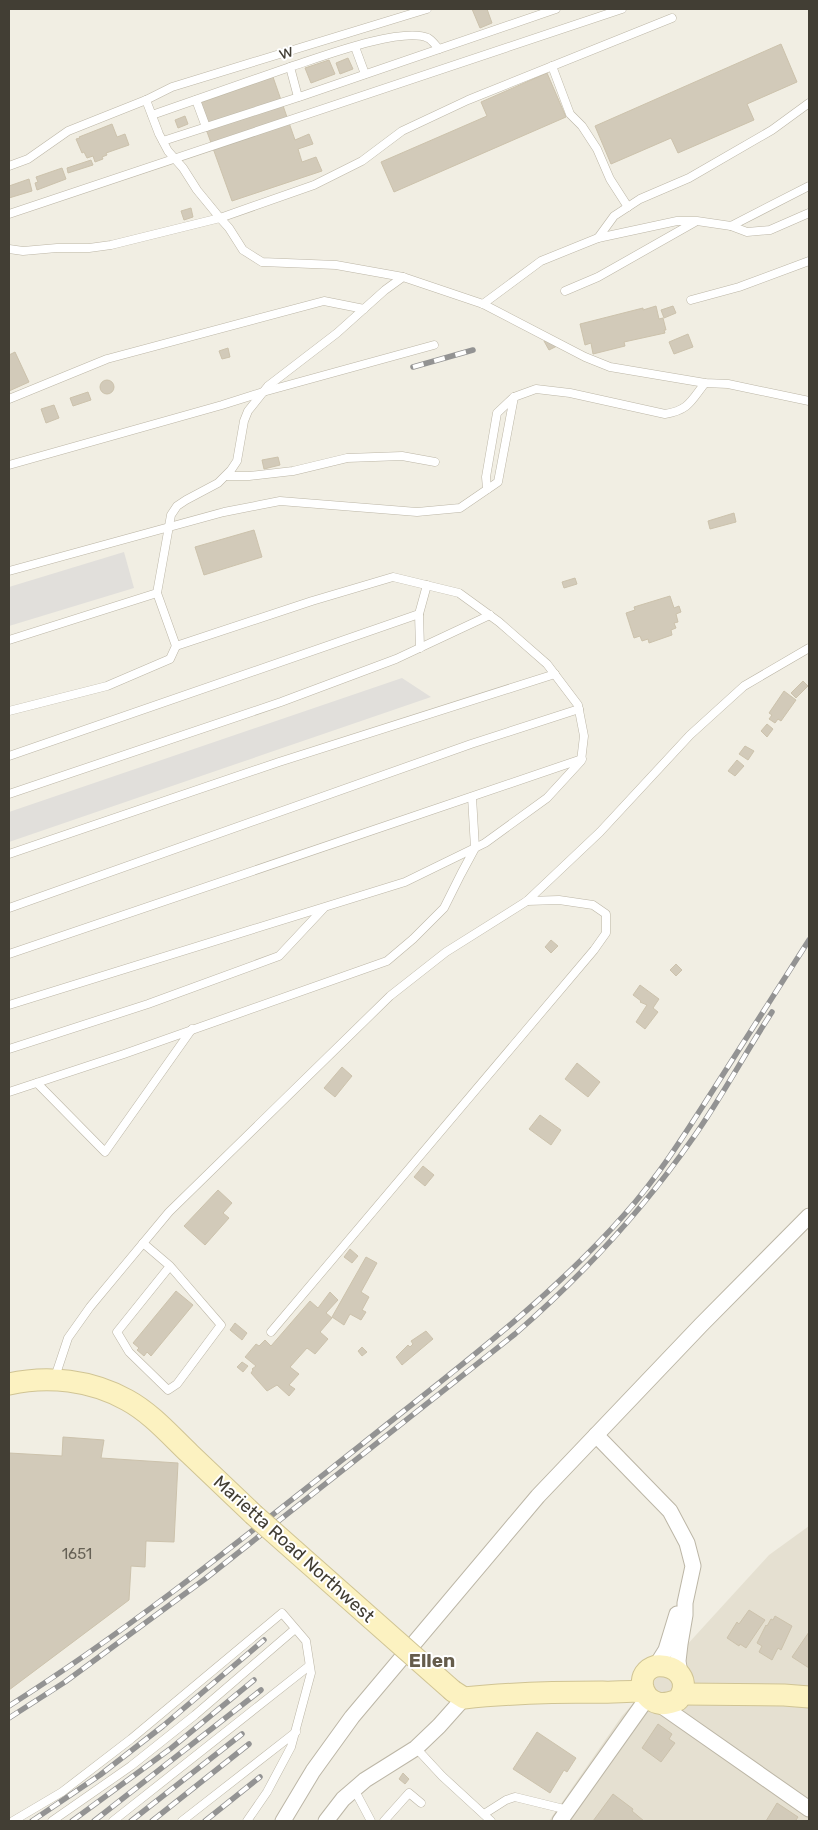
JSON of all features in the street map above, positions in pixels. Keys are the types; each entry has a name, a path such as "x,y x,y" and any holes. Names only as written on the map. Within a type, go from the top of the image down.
{"street":[{"path":"283,1821 313,1771 352,1717 538,1496 701,1324 809,1216"},
{"name":"Marietta Road Northwest","path":"9,1384 32,1380 54,1379 75,1381 97,1387 127,1400 154,1419 253,1514 459,1694"},
{"path":"564,1816 668,1692 678,1661 686,1615 685,1602 692,1566 688,1543 670,1511 596,1435"},
{"path":"685,1602 678,1611 666,1650 642,1680 668,1692 688,1723 809,1808"},
{"path":"585,1692 652,1668 671,1668 668,1692"},
{"path":"326,1821 343,1799 354,1789 416,1748 440,1726 459,1694 497,1695 620,1691 809,1697"}],"lane":[{"name":"w","path":"9,166 28,159 68,131 146,100 172,87 428,9"},
{"path":"163,141 556,9"},
{"path":"9,214 622,9"},
{"path":"10,251 89,248 110,245 220,218 314,185 362,161 402,131 468,100 672,18"},
{"path":"152,116 290,67 355,47 406,35 428,38 439,49"},
{"path":"355,47 365,74"},
{"path":"552,66 570,114 582,126 597,148 610,180 628,207"},
{"path":"290,67 298,97"},
{"path":"146,100 168,151 229,228 243,250 262,262 336,265 403,277 483,304 586,357 610,367 705,383 728,384 809,401"},
{"path":"196,100 206,127"},
{"path":"598,238 614,216 640,199 689,178 772,130 809,103"},
{"path":"730,226 809,186"},
{"path":"483,304 541,261 598,238 677,221 697,221 730,226 747,232 770,230 809,213"},
{"path":"565,291 598,277 697,221"},
{"path":"691,300 739,286 809,261"},
{"path":"9,711 108,686 170,659 176,646 158,593 171,515 186,500 227,476 236,461 244,421 248,411 268,386 337,333 385,290 403,277"},
{"path":"9,400 107,359 324,301 364,309"},
{"path":"9,465 263,392 434,346"},
{"path":"487,489 486,477 497,413 514,397 536,390 570,393 666,414 680,412 689,404 705,383"},
{"path":"9,571 224,512 280,501 417,512 460,508 498,482 514,397"},
{"path":"227,476 249,476 293,471 347,458 402,456 435,462"},
{"path":"9,1005 406,882 485,843 547,798 582,759 584,736 578,705 547,664 490,615 459,593 392,577 176,646"},
{"path":"420,648 419,614 427,586"},
{"path":"9,640 158,593"},
{"path":"9,756 419,614"},
{"path":"9,794 281,702 396,659 490,615"},
{"path":"54,1379 68,1338 90,1307 183,1197 390,996 446,952 527,901 600,832 690,735 744,686 809,648"},
{"path":"9,854 279,762 555,674"},
{"path":"9,908 472,744 579,709"},
{"path":"9,954 582,759"},
{"path":"9,1092 387,961 413,939 444,908 475,848 472,796"},
{"path":"271,1332 581,966 606,933 606,914 593,905 559,900 527,901"},
{"path":"9,1049 148,1004 279,956 324,908"},
{"path":"37,1082 105,1152 192,1029"},
{"path":"143,1243 170,1266 221,1325 177,1384 168,1390 129,1352 117,1332 170,1266"},
{"path":"13,1821 62,1792 131,1739 282,1613 306,1641 310,1673 291,1747 271,1785 247,1821"},
{"path":"52,1821 132,1766 295,1629"},
{"path":"113,1821 310,1666"},
{"path":"182,1821 296,1732"},
{"path":"416,1748 442,1776 490,1821"},
{"path":"354,1789 371,1821"},
{"path":"384,1821 409,1793 421,1803"},
{"path":"484,1814 506,1800 515,1797 564,1816"}],"shaded area":[{"path":"124,552 134,588 9,626 9,587"},
{"path":"402,678 431,697 9,842 9,812"},
{"path":"809,1526 809,1821 549,1821 622,1716 769,1555"}],"building":[{"path":"472,9 487,9 492,23 480,28"},
{"path":"781,44 797,82 747,104 754,120 678,153 671,138 611,164 595,126"},
{"path":"348,58 353,69 340,74 336,63"},
{"path":"329,60 335,74 311,83 305,68"},
{"path":"547,73 566,117 394,192 381,162 487,116 481,102"},
{"path":"273,77 295,140 309,134 313,144 298,149 302,162 316,157 322,171 232,201 197,104"},
{"path":"185,116 188,124 178,128 175,120"},
{"path":"112,124 117,137 125,134 129,145 106,153 107,155 102,157 103,159 95,162 93,156 87,158 84,152 82,153 76,139"},
{"path":"91,160 93,165 68,173 67,168"},
{"path":"62,168 66,179 37,190 35,183 38,182 36,177"},
{"path":"29,179 32,191 9,198 9,186"},
{"path":"191,208 193,217 184,220 181,211"},
{"path":"656,306 659,319 663,318 665,333 624,342 625,346 593,354 591,343 585,345 580,324"},
{"path":"673,306 676,313 664,318 661,310"},
{"path":"688,334 693,347 674,354 669,342"},
{"path":"552,337 557,346 549,350 544,341"},
{"path":"228,348 230,357 222,359 219,351"},
{"path":"15,352 29,382 9,391 9,355"},
{"path":"104,380 110,380 114,387 110,394 104,394 100,390 100,384"},
{"path":"88,392 91,400 73,406 70,398"},
{"path":"54,405 59,418 46,423 41,409"},
{"path":"278,457 280,465 264,469 262,460"},
{"path":"734,513 736,522 710,529 708,521"},
{"path":"254,530 262,557 204,575 195,547"},
{"path":"575,578 577,584 564,588 562,582"},
{"path":"670,596 674,608 679,606 681,612 676,614 678,622 674,623 676,628 671,630 672,635 649,643 648,639 642,641 640,636 634,638 626,613 635,610 634,607"},
{"path":"803,681 808,686 796,698 791,693"},
{"path":"784,691 796,700 781,721 778,719 775,723 769,719 772,715 769,713"},
{"path":"767,724 773,729 767,737 761,731"},
{"path":"745,746 754,751 748,760 739,754"},
{"path":"737,760 744,766 735,776 728,771"},
{"path":"551,940 558,946 551,953 545,947"},
{"path":"676,964 682,970 676,976 670,970"},
{"path":"640,985 659,999 653,1008 658,1012 645,1029 636,1022 647,1005 640,1002 633,995"},
{"path":"577,1063 600,1082 588,1097 565,1079"},
{"path":"342,1067 352,1076 335,1097 324,1088"},
{"path":"540,1115 561,1130 551,1145 529,1129"},
{"path":"423,1166 434,1175 425,1186 414,1177"},
{"path":"218,1190 232,1203 223,1213 229,1218 205,1245 184,1226"},
{"path":"350,1249 358,1256 352,1263 344,1257"},
{"path":"366,1257 377,1263 361,1292 369,1297 362,1310 366,1312 361,1320 350,1314 344,1325 332,1317"},
{"path":"176,1291 193,1305 151,1356 147,1352 144,1356 133,1343"},
{"path":"330,1292 338,1300 326,1313 332,1318 320,1332 328,1339 315,1354 307,1348 290,1367 299,1374 289,1385 295,1389 289,1396 277,1385 267,1391 251,1373 252,1369 256,1366 245,1357 256,1344 259,1346 265,1340 271,1346 310,1301 318,1308"},
{"path":"235,1323 247,1333 242,1340 230,1330"},
{"path":"426,1331 433,1339 402,1365 396,1357 408,1345 410,1347 413,1344 411,1341"},
{"path":"362,1347 367,1352 362,1356 358,1351"},
{"path":"242,1362 248,1366 243,1372 237,1367"},
{"path":"63,1437 104,1440 101,1458 178,1463 174,1542 146,1541 145,1567 131,1566 129,1600 9,1690 9,1453 62,1456"},
{"path":"749,1610 765,1620 746,1648 727,1638 737,1622 739,1624"},
{"path":"775,1616 792,1626 781,1650 778,1648 772,1660 759,1652 762,1646 757,1643 766,1625"},
{"path":"809,1632 809,1668 792,1657"},
{"path":"658,1724 672,1734 669,1739 675,1743 661,1762 642,1748"},
{"path":"537,1732 576,1758 567,1772 564,1770 550,1793 513,1769"},
{"path":"403,1773 409,1779 405,1784 399,1779"},
{"path":"613,1794 633,1809 632,1811 644,1821 593,1821"},
{"path":"777,1803 798,1817 796,1820 798,1821 766,1821"}],"railway":[{"path":"413,367 473,350"},
{"path":"9,1706 100,1645 232,1547 464,1363 563,1278 624,1215 661,1169 809,940"},
{"path":"9,1718 65,1682 205,1579 515,1334 540,1312 588,1265 653,1191 714,1107 772,1012"},
{"path":"32,1821 100,1775 163,1726 264,1640"},
{"path":"72,1821 170,1749 254,1680"},
{"path":"94,1821 261,1690"},
{"path":"131,1821 242,1734"},
{"path":"152,1821 249,1744"},
{"path":"205,1821 260,1777"}],"district":[{"name":"Ellen","path":"432,1660"}]}
